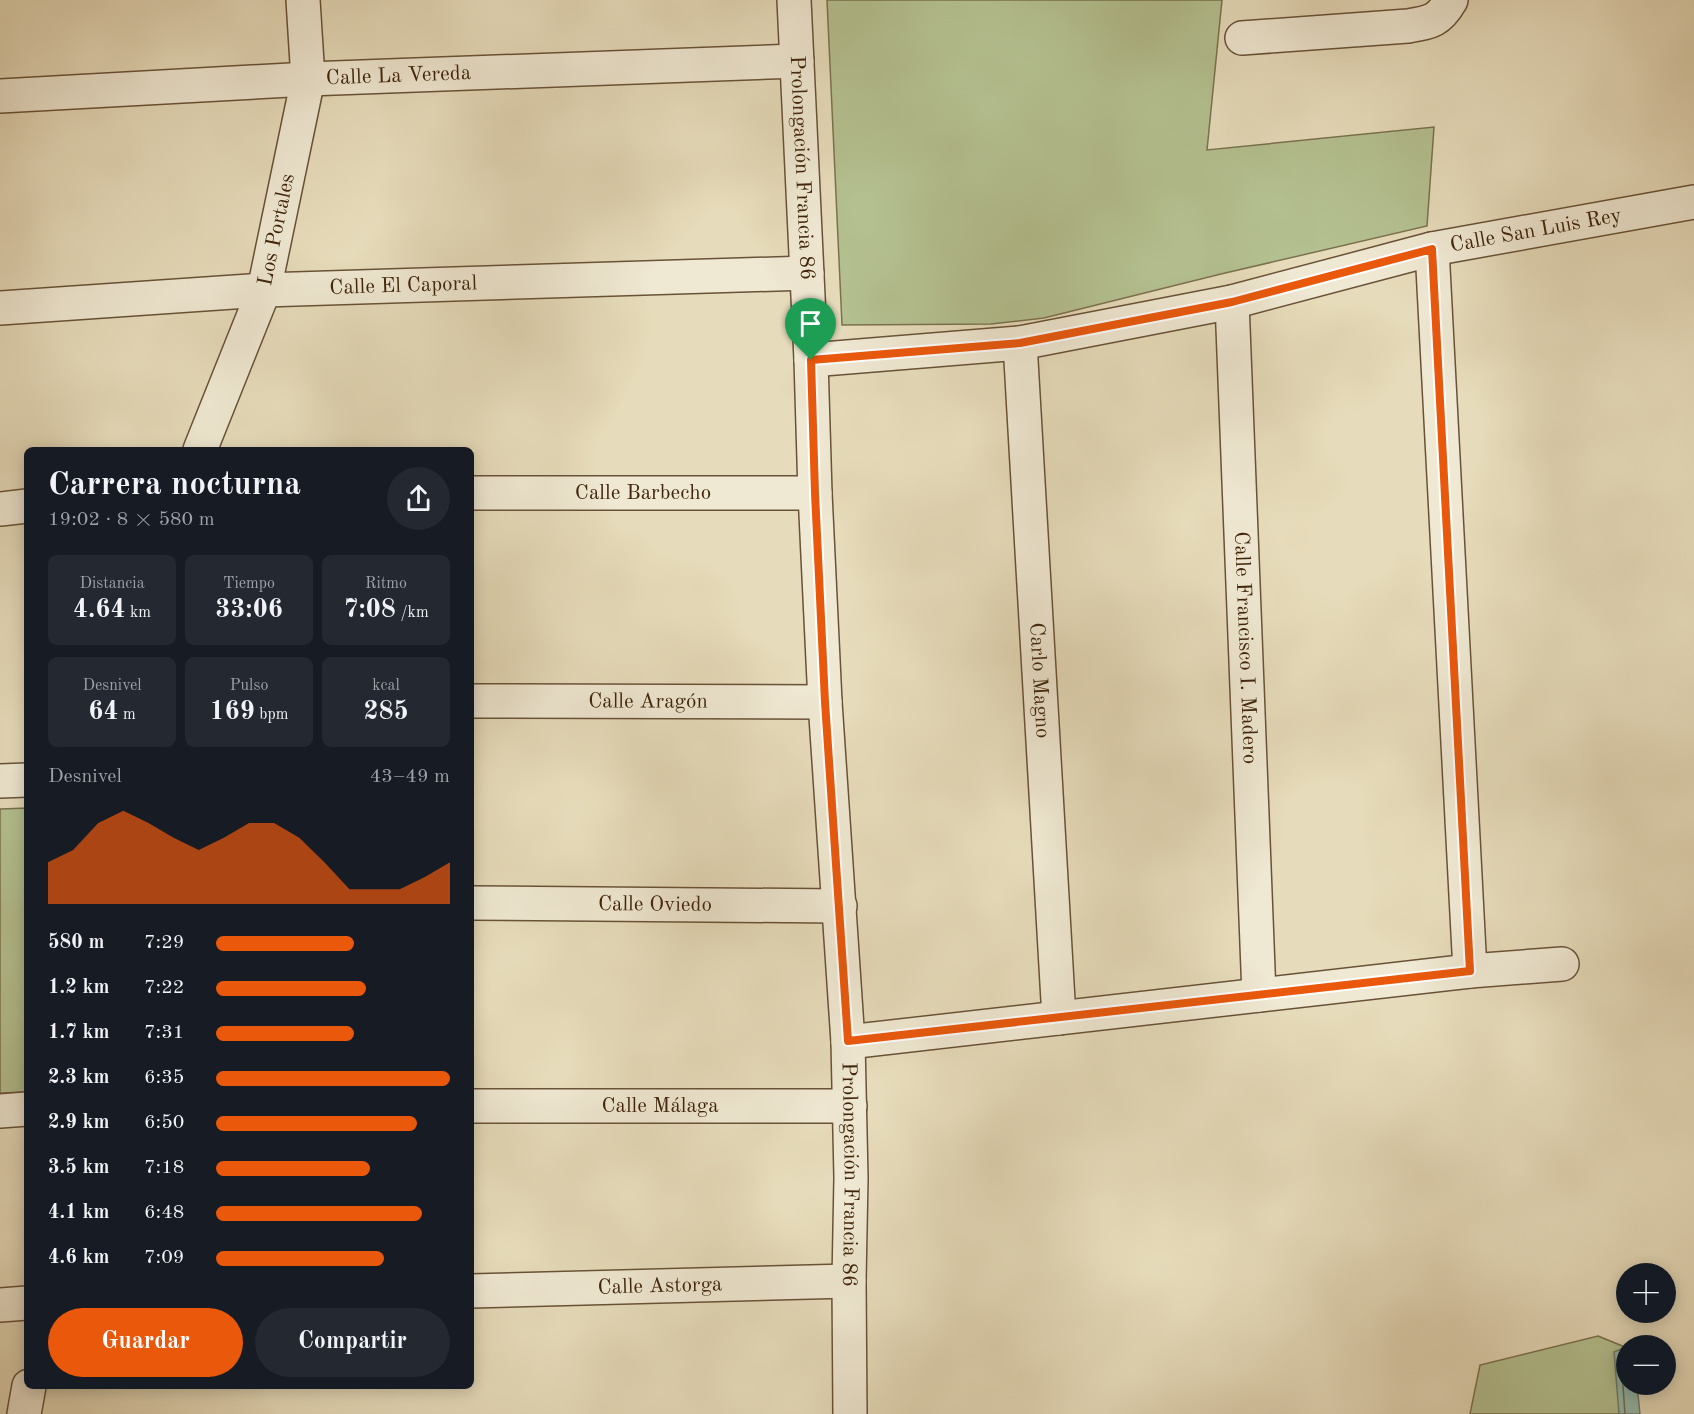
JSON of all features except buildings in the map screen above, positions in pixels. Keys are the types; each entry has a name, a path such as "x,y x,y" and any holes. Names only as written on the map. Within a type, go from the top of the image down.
{"street":[{"name":"Los Portales","path":"201,447 264,290 308,79 303,0"},
{"name":"Prolongación Francia 86","path":"794,0 825,702 848,1041 851,1178 850,1414"},
{"path":"1242,38 1408,26 1429,22 1444,12 1451,0"},
{"name":"Calle La Vereda","path":"0,96 308,79 797,61"},
{"name":"Calle San Luis Rey","path":"811,360 1020,343 1232,302 1432,249 1694,202"},
{"path":"1432,249 1470,971"},
{"name":"Calle El Caporal","path":"0,308 264,290 807,273"},
{"name":"Calle Francisco I. Madero","path":"1232,302 1259,995"},
{"name":"Carlo Magno","path":"1020,343 1059,1018"},
{"name":"Calle Barbecho","path":"474,493 815,493"},
{"path":"0,508 24,506"},
{"name":"Calle Aragón","path":"474,701 825,702"},
{"path":"0,781 24,780"},
{"name":"Calle Oviedo","path":"474,903 840,906"},
{"path":"848,1041 1470,971 1562,964"},
{"name":"Calle Málaga","path":"474,1106 850,1106"},
{"path":"0,1111 24,1109"},
{"name":"Calle Astorga","path":"474,1291 849,1281"},
{"path":"0,1305 24,1303"},
{"path":"24,1414 28,1389"}],"green space":[{"path":"827,0 1222,0 1207,150 1434,127 1427,226 1044,318 991,324 842,325"},
{"path":"24,808 24,1092 0,1093 0,809"},
{"path":"1598,1336 1616,1343 1616,1395 1629,1395 1634,1414 1470,1414 1480,1365"}],"water":[{"path":"1616,1351 1616,1377 1614,1352"},
{"path":"1617,1395 1638,1395 1640,1414 1619,1414"}],"route":[{"path":"1432,249 1470,971 848,1041 825,702 811,360 1020,343 1232,302 1432,249"}]}
